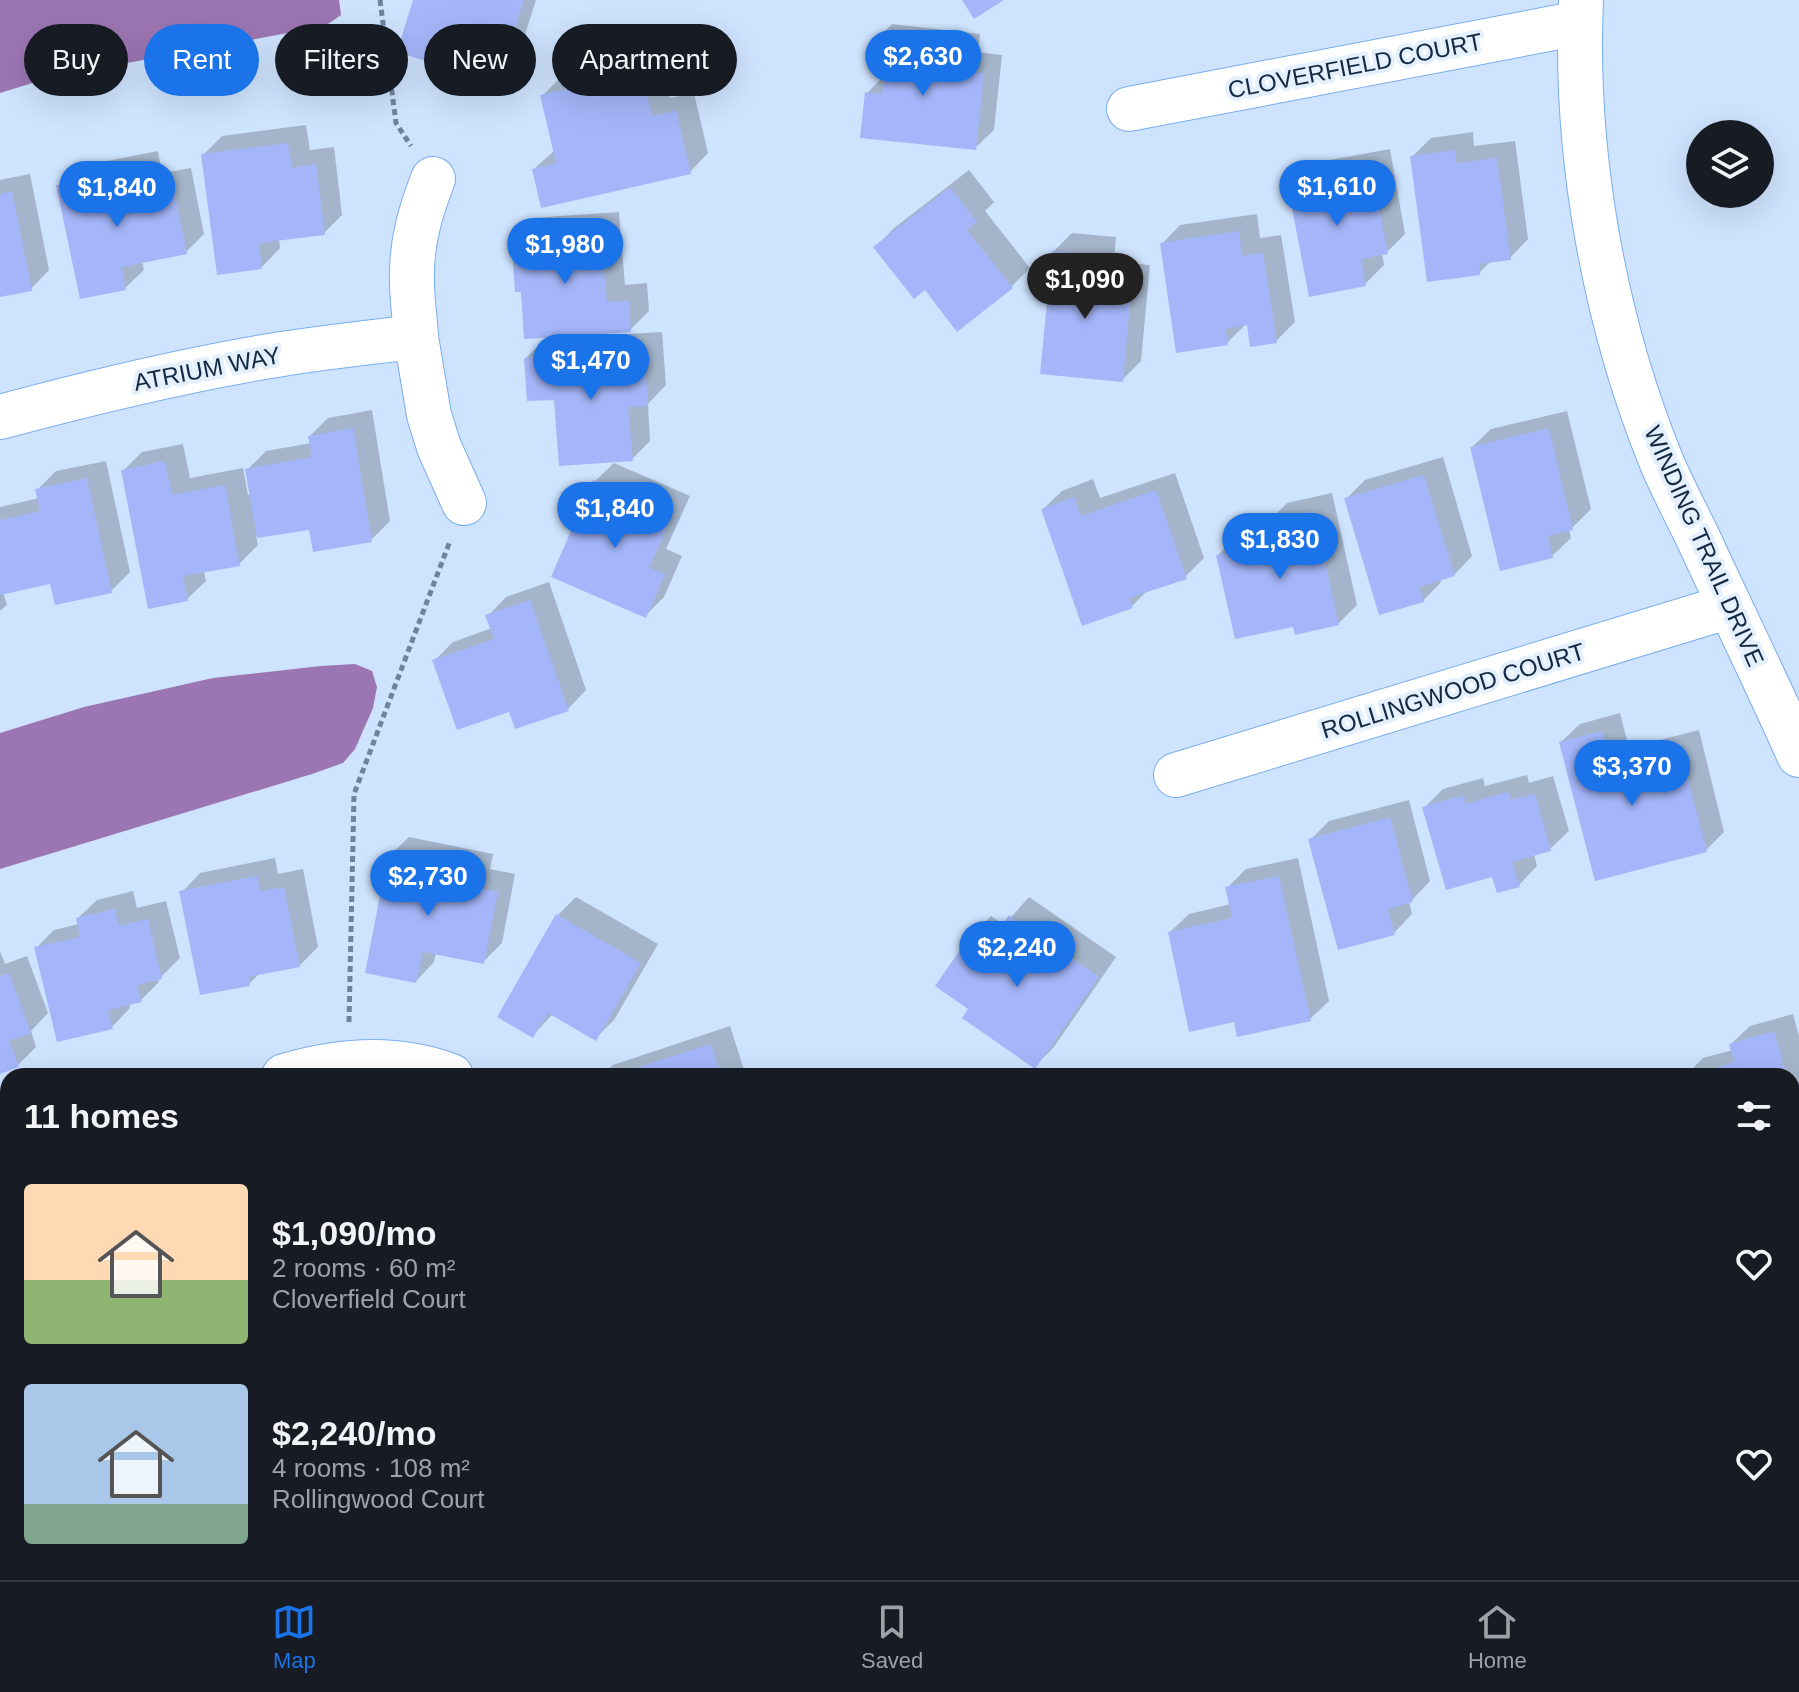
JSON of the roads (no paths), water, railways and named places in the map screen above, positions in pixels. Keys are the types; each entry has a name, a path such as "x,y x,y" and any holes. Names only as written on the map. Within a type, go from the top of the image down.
{"street":[{"name":"CLOVERFIELD COURT","path":"1129,109 1581,12"},
{"name":"WINDING TRAIL DRIVE","path":"1581,12 1584,146 1604,273 1620,335 1663,464 1799,755"},
{"path":"433,179 420,212 413,245 411,275 416,337 429,415 439,447 464,503"},
{"name":"ATRIUM WAY","path":"0,417 214,366 416,337"},
{"name":"ROLLINGWOOD COURT","path":"1176,775 1730,606"},
{"path":"323,1068 348,1063 399,1063 423,1068"}]}
